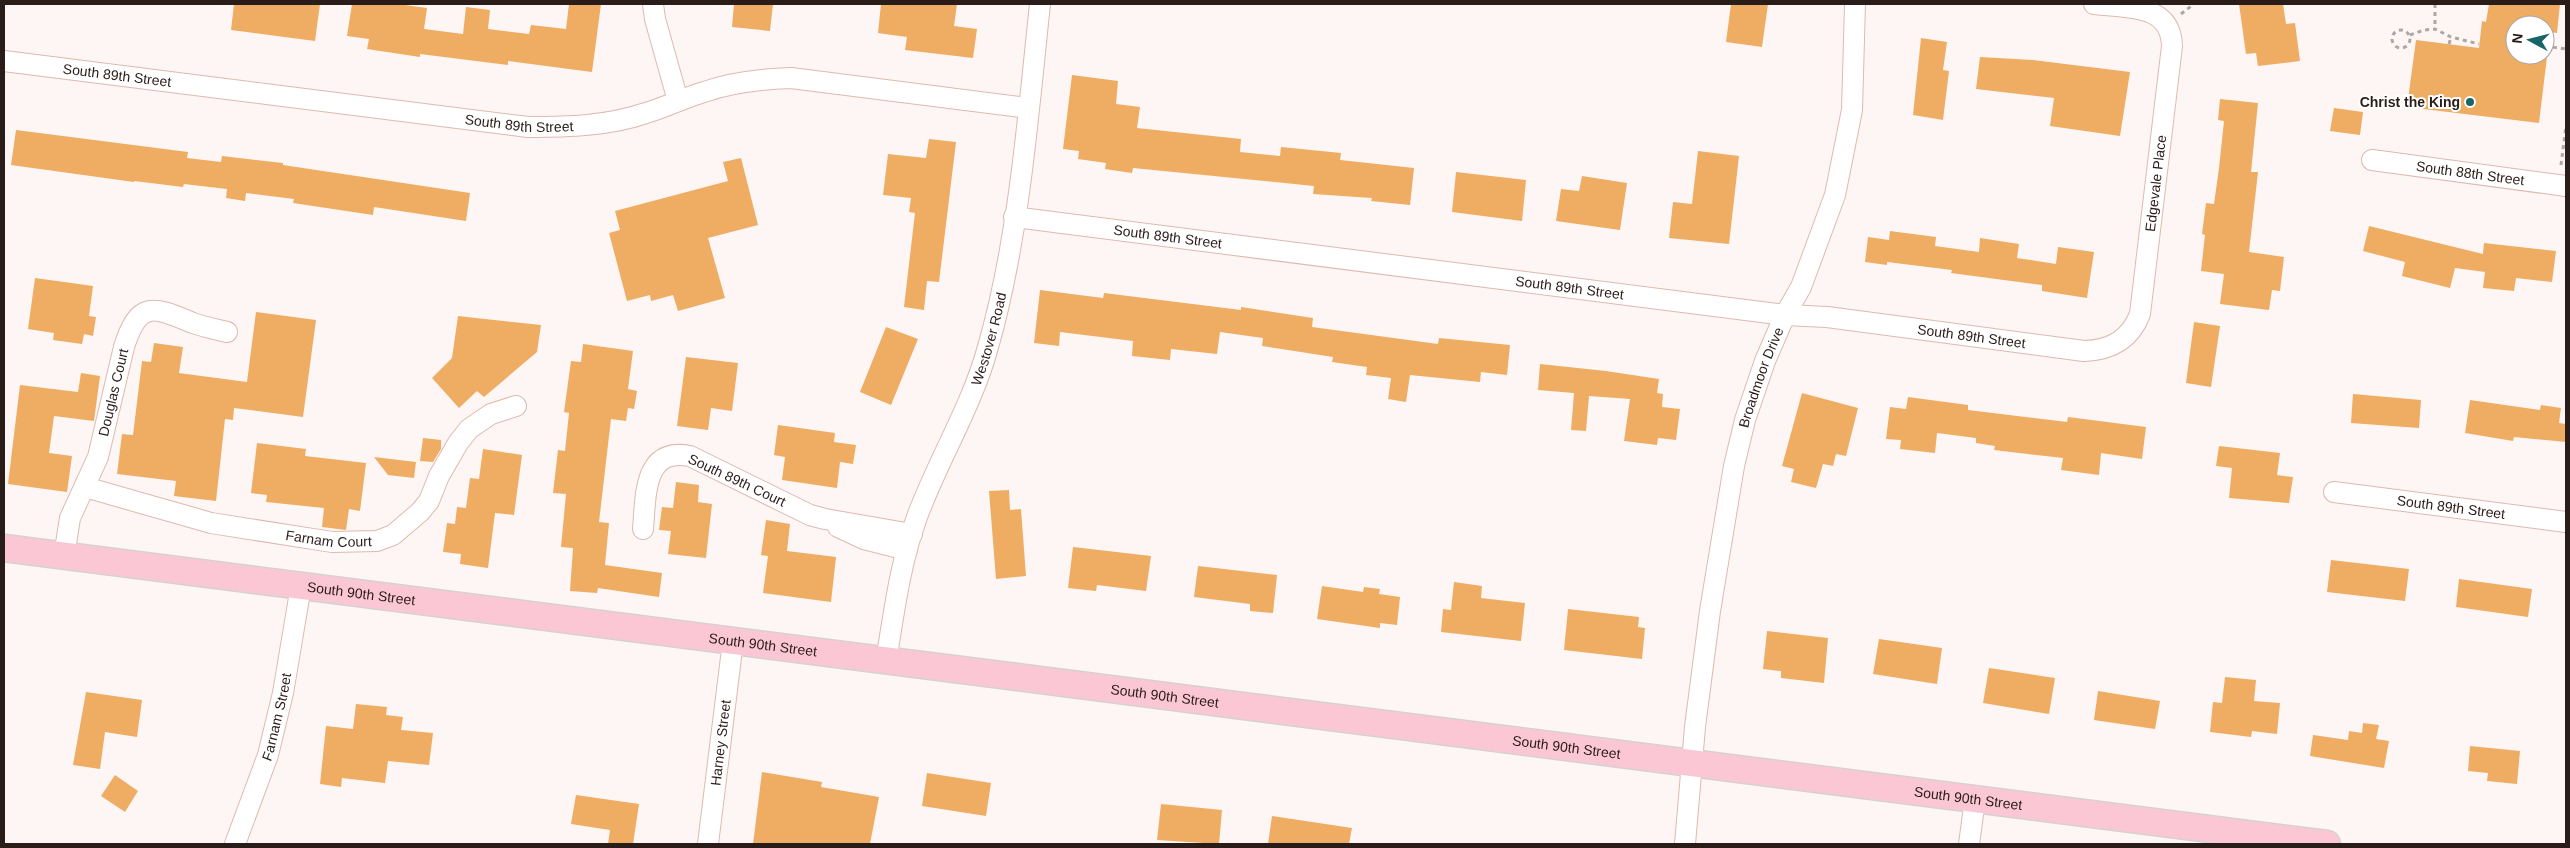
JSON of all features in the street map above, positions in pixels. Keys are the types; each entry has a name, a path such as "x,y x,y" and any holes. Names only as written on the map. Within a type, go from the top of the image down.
{"main road":[{"name":"South 90th Street","path":"4,548 2326,844"}],"street":[{"path":"653,4 655,18 678,101"},
{"name":"Westover Road","path":"886,661 909,542 932,478 975,384 988,347 1001,293 1014,217 1040,4"},
{"name":"Broadmoor Drive","path":"1685,844 1692,762 1710,611 1734,466 1745,420 1765,361 1785,315 1802,287 1835,195 1845,153 1855,73 1855,4"},
{"name":"Edgevale Place","path":"2094,4 2146,11 2159,16 2170,28 2172,46 2140,314 2136,323 2122,340"},
{"name":"South 89th Street","path":"4,61 528,127 570,127 602,124 646,114 678,101 742,82 791,78 1028,108"},
{"name":"South 88th Street","path":"2372,160 2562,185"},
{"name":"South 89th Street","path":"1014,217 2084,351 2100,350 2122,340"},
{"name":"Douglas Court","path":"64,556 70,518 98,457 128,333 138,318 149,311 162,310 227,332"},
{"name":"Farnam Court","path":"85,487 211,523 332,542 377,541 393,535 420,512 436,489 439,476 458,443 469,429 491,414 516,406"},
{"name":"South 89th Court","path":"642,529 652,472 658,463 672,454 690,456 810,515 909,542"},
{"name":"South 89th Street","path":"2334,492 2566,522"},
{"name":"Farnam Street","path":"235,844 268,755 283,693 302,586"},
{"name":"Harney Street","path":"708,844 733,641"},
{"path":"1969,844 1975,800"}],"path":[{"path":"2434,4 2435,29"},
{"path":"2410,35 2424,30 2435,29 2451,37 2479,44"},
{"path":"2404,30 2410,35 2410,42 2405,47 2397,47 2393,42 2394,34 2397,31 2404,30"},
{"path":"2449,44 2451,37"},
{"path":"2562,185 2566,126"}],"building":[{"path":"234,4 320,4 315,41 231,30"},
{"path":"352,4 398,4 427,8 424,29 463,34 466,7 490,10 488,29 529,34 531,25 566,29 569,4 601,4 592,72 508,61 508,65 420,54 420,57 367,49 369,39 347,36"},
{"path":"734,4 773,4 770,31 732,27"},
{"path":"881,4 957,4 954,26 977,29 973,58 905,50 907,37 878,33"},
{"path":"1731,4 1768,4 1762,47 1726,42"},
{"path":"2239,4 2283,4 2286,24 2295,23 2300,61 2258,66 2256,53 2246,54"},
{"path":"2489,4 2560,4 2557,33 2555,33 2555,15 2505,15 2505,65 2546,65 2539,123 2407,107 2416,40 2479,48 2482,21 2486,22"},
{"path":"1921,38 1947,42 1943,70 1949,71 1943,120 1913,115"},
{"path":"1980,57 2033,60 2130,72 2120,136 2050,126 2054,98 1976,89"},
{"path":"1072,75 1118,81 1116,104 1140,107 1137,128 1241,139 1240,152 1280,156 1281,147 1341,153 1340,160 1414,168 1410,205 1371,201 1372,198 1313,194 1314,186 1133,168 1132,173 1105,169 1106,163 1078,159 1079,151 1063,149"},
{"path":"2220,99 2258,103 2251,172 2258,172 2249,252 2284,257 2280,291 2272,290 2269,310 2220,304 2224,274 2201,271 2205,235 2202,234 2206,203 2214,204 2219,168 2224,121 2218,120"},
{"path":"2334,108 2363,112 2360,135 2330,131"},
{"path":"16,130 188,152 187,158 221,162 222,156 283,163 283,165 470,193 466,221 374,207 373,215 293,203 294,199 246,193 245,201 226,198 227,189 184,184 183,187 134,182 11,165"},
{"path":"929,139 956,142 939,282 927,281 924,310 904,307 915,213 909,212 911,198 883,195 888,154 926,158"},
{"path":"1698,151 1739,156 1729,244 1669,238 1673,202 1692,204"},
{"path":"741,158 758,225 708,238 725,298 678,311 673,295 651,301 650,295 627,301 609,233 620,230 615,211 728,181 723,162"},
{"path":"1456,172 1526,180 1522,221 1452,212"},
{"path":"1582,176 1627,183 1620,230 1556,221 1561,189 1579,191"},
{"path":"2369,226 2483,254 2484,243 2556,251 2552,282 2516,278 2514,291 2483,288 2485,272 2455,268 2450,288 2402,276 2405,262 2363,251"},
{"path":"1890,231 1936,237 1935,246 1979,252 1980,238 2019,244 2017,258 2056,264 2058,247 2094,252 2087,298 2042,291 2042,285 1951,273 1952,270 1887,262 1887,265 1865,262 1868,237 1889,240"},
{"path":"35,278 93,286 89,316 96,317 93,336 84,334 82,344 53,340 54,333 28,329"},
{"path":"1040,290 1103,298 1104,293 1241,310 1241,307 1313,318 1312,327 1438,344 1439,338 1510,345 1507,375 1481,372 1480,382 1410,375 1406,402 1388,399 1391,378 1366,375 1367,367 1332,362 1333,357 1262,346 1263,338 1220,332 1217,354 1171,349 1170,360 1132,356 1133,341 1060,332 1059,346 1034,343"},
{"path":"256,312 316,320 303,417 234,408 233,420 225,419 216,501 174,496 176,481 117,474 122,434 133,435 142,361 151,362 154,343 183,347 179,373 247,382"},
{"path":"458,316 541,325 537,352 484,397 477,391 459,408 432,378 452,358"},
{"path":"2194,322 2220,326 2211,387 2186,383"},
{"path":"886,327 918,339 891,405 860,392"},
{"path":"583,344 633,351 628,389 637,391 634,409 628,408 626,421 611,419 599,522 609,523 605,565 662,573 659,597 598,588 597,593 570,591 573,548 561,547 566,494 553,493 558,450 565,451 569,413 564,412 571,361 581,362"},
{"path":"686,357 738,363 732,411 711,408 708,430 677,426"},
{"path":"1540,364 1659,379 1657,393 1663,394 1662,407 1680,409 1676,440 1658,438 1657,445 1624,441 1630,399 1589,396 1586,431 1571,430 1574,393 1538,390"},
{"path":"81,373 100,376 94,421 54,416 49,453 72,456 67,492 8,484 20,385 78,392"},
{"path":"1802,393 1858,408 1846,456 1836,454 1833,466 1823,464 1816,488 1791,482 1794,469 1782,466"},
{"path":"2353,394 2421,400 2419,428 2351,423"},
{"path":"1908,397 1968,405 1968,410 2067,422 2068,417 2146,427 2142,459 2101,453 2099,475 2061,470 2063,458 1994,450 1995,446 1976,443 1976,438 1937,433 1935,453 1900,449 1901,440 1886,439 1890,407 1906,409"},
{"path":"2470,400 2540,410 2541,405 2561,408 2559,423 2566,424 2566,442 2514,437 2513,441 2465,433"},
{"path":"778,425 835,433 834,442 856,445 853,464 840,462 837,488 782,480 785,457 774,455"},
{"path":"423,438 441,440 441,449 433,462 420,461"},
{"path":"257,443 306,449 305,456 366,463 360,511 349,509 346,530 322,527 324,508 266,502 267,495 251,493"},
{"path":"2219,446 2280,453 2277,475 2293,477 2289,503 2229,498 2232,468 2216,466"},
{"path":"483,449 522,455 514,515 495,513 488,568 460,564 461,554 443,552 447,523 455,524 457,507 466,508 470,478 479,479"},
{"path":"374,457 416,462 414,478 388,475"},
{"path":"676,482 699,485 698,502 712,504 706,558 668,554 671,531 659,530 662,507 673,508"},
{"path":"1009,490 1010,510 1021,509 1026,576 996,579 989,491"},
{"path":"766,520 790,524 787,551 836,557 831,602 763,593 768,556 761,555"},
{"path":"1073,547 1151,556 1146,591 1097,585 1096,591 1068,588"},
{"path":"2331,560 2409,569 2405,601 2327,592"},
{"path":"1198,566 1277,575 1273,613 1250,611 1250,604 1194,597"},
{"path":"2459,579 2532,589 2528,617 2456,607"},
{"path":"1454,582 1482,586 1481,598 1525,603 1521,641 1441,632 1443,609 1451,610"},
{"path":"1322,586 1363,592 1364,587 1380,589 1379,594 1400,597 1397,625 1380,623 1380,628 1317,619"},
{"path":"1568,609 1639,617 1638,627 1645,628 1642,659 1564,650"},
{"path":"1767,631 1828,638 1824,683 1781,678 1781,671 1763,669"},
{"path":"1879,639 1942,648 1937,684 1873,674"},
{"path":"1989,668 2055,678 2049,714 1983,703"},
{"path":"2225,677 2256,680 2254,701 2280,703 2277,734 2252,731 2251,737 2210,732 2213,702 2222,703"},
{"path":"2098,691 2160,701 2155,729 2094,720"},
{"path":"86,692 142,700 137,737 105,732 100,769 73,765"},
{"path":"356,704 387,707 386,715 403,717 401,730 433,733 429,765 388,761 385,783 342,778 341,787 320,784 326,726 353,729"},
{"path":"2363,723 2379,725 2376,739 2389,741 2384,768 2310,756 2313,735 2348,740 2349,731 2362,733"},
{"path":"2470,746 2520,751 2517,784 2487,781 2488,773 2468,771"},
{"path":"762,772 822,782 821,787 879,797 870,844 753,844"},
{"path":"927,773 991,783 986,816 922,806"},
{"path":"115,775 138,791 125,812 101,796"},
{"path":"576,795 639,804 633,844 608,844 610,830 571,824"},
{"path":"1161,804 1222,810 1219,844 1157,840"},
{"path":"1272,816 1352,828 1349,844 1268,844"}],"place":[{"name":"Christ the King","path":"2470,102"}]}
